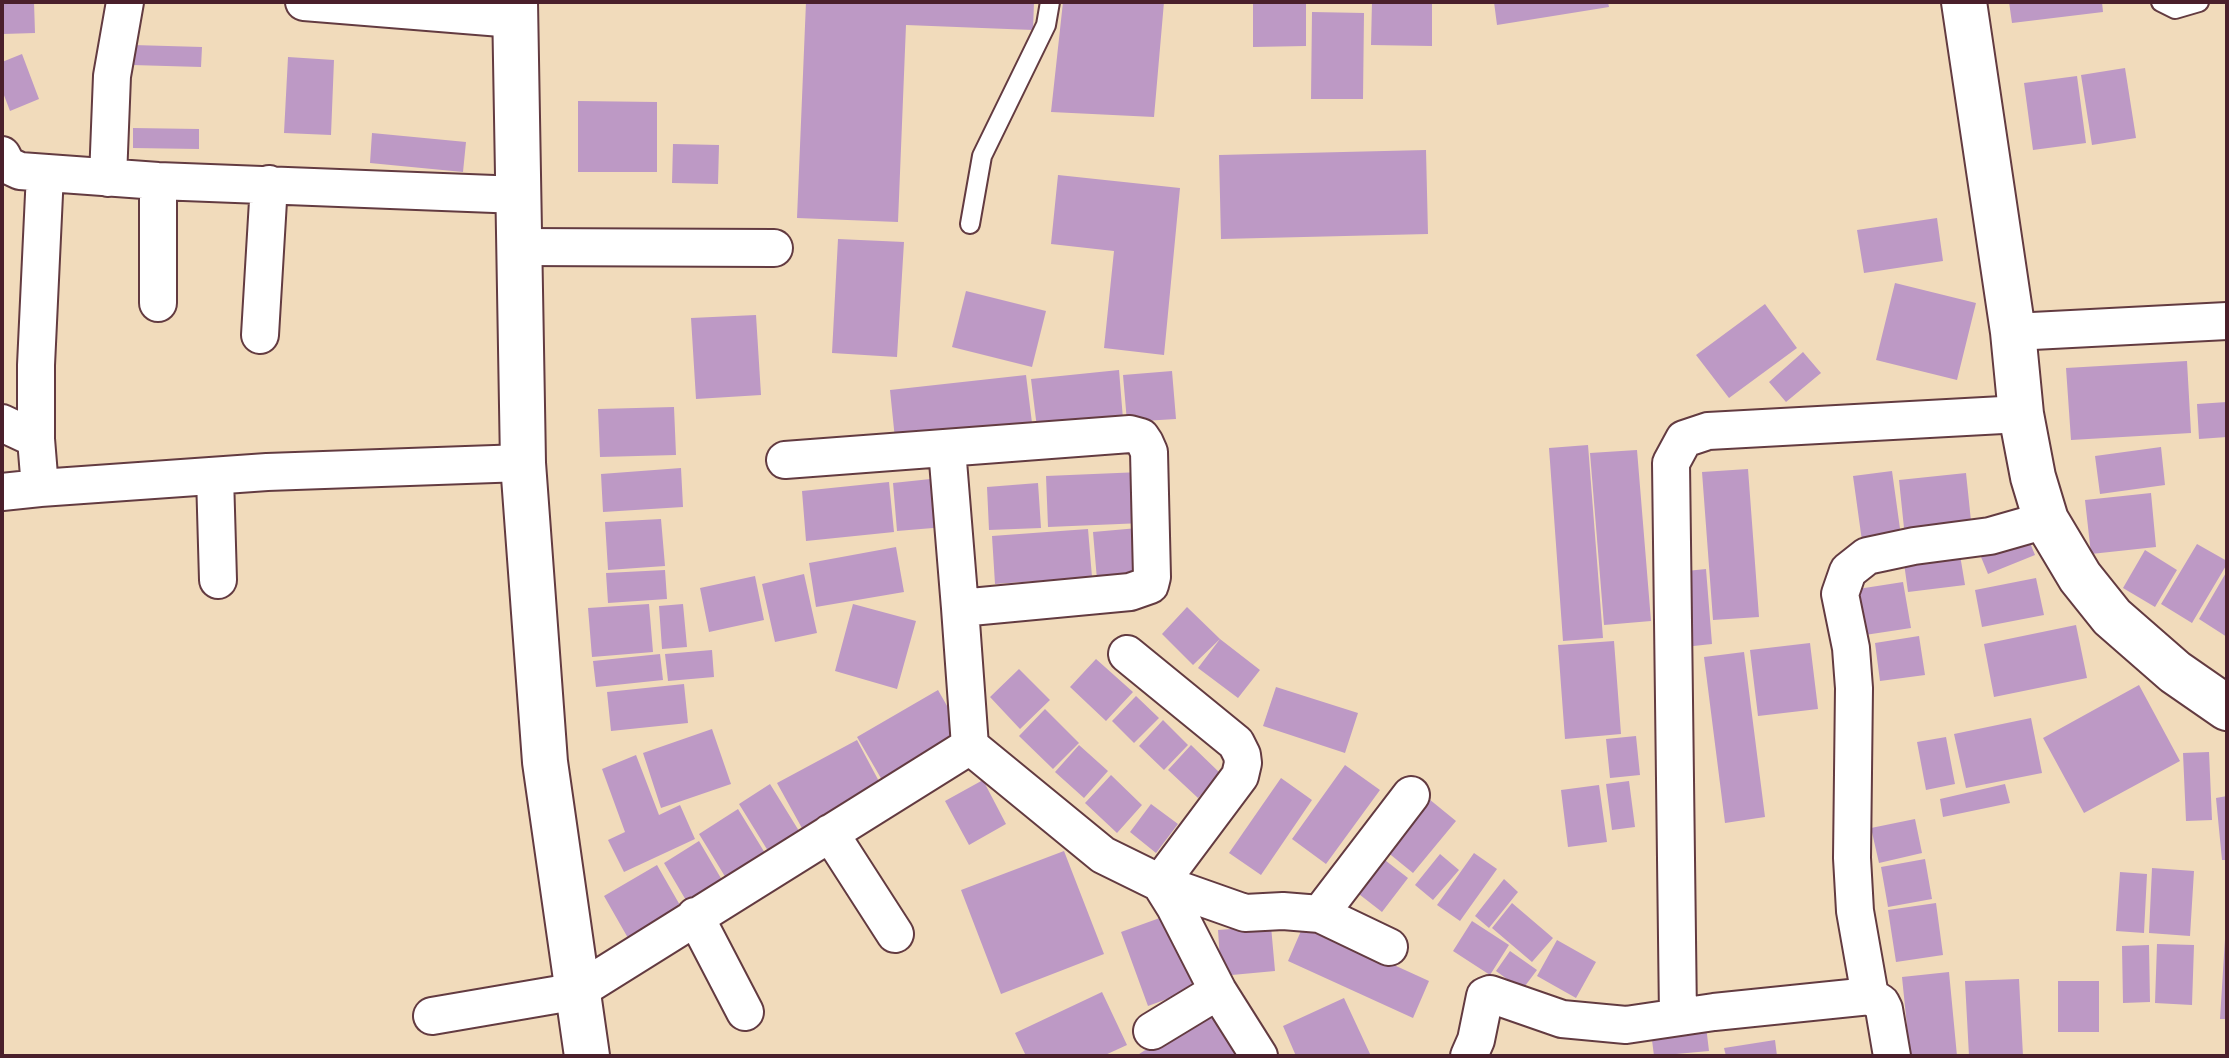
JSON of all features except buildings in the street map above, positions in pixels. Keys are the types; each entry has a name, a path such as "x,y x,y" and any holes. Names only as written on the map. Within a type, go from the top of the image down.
{"street":[{"path":"108,178 112,76 125,2"},
{"path":"304,2 514,10 523,463 545,762 587,1056"},
{"path":"1964,2 2013,332 2021,414 2033,477 2046,520 2080,577 2112,617 2175,672 2227,708"},
{"path":"2,155 12,169 108,178 520,195"},
{"path":"40,488 37,479 36,365 45,173"},
{"path":"158,181 158,303"},
{"path":"260,335 269,184"},
{"path":"519,247 774,248"},
{"path":"2013,332 2227,321"},
{"path":"1678,1017 1671,463 1684,439 1708,431 2021,414"},
{"path":"2,423 36,439"},
{"path":"785,460 1130,434 1141,437 1149,452 1150,585 1130,592 960,608"},
{"path":"947,449 970,746 1103,855 1160,883 1245,913 1283,911 1320,914 1389,947"},
{"path":"2,492 215,476 523,463"},
{"path":"215,476 218,580"},
{"path":"1870,996 1855,911 1852,858 1854,688 1851,648 1840,594 1848,571 1867,556 1990,536 2046,520"},
{"path":"1127,654 1236,743 1243,763 1240,776 1160,883"},
{"path":"432,1016 578,991 970,746"},
{"path":"1320,914 1411,795"},
{"path":"830,833 895,934"},
{"path":"1160,883 1218,991 1259,1056"},
{"path":"695,916 745,1012"},
{"path":"1152,1031 1218,991"},
{"path":"1469,1056 1476,1040 1485,996 1490,994 1562,1019 1626,1025 1870,996 1884,1009 1892,1056"}],"lane":[{"path":"970,224 982,156 1046,25 1050,2"},
{"path":"2161,2 2175,9 2199,2"}]}
